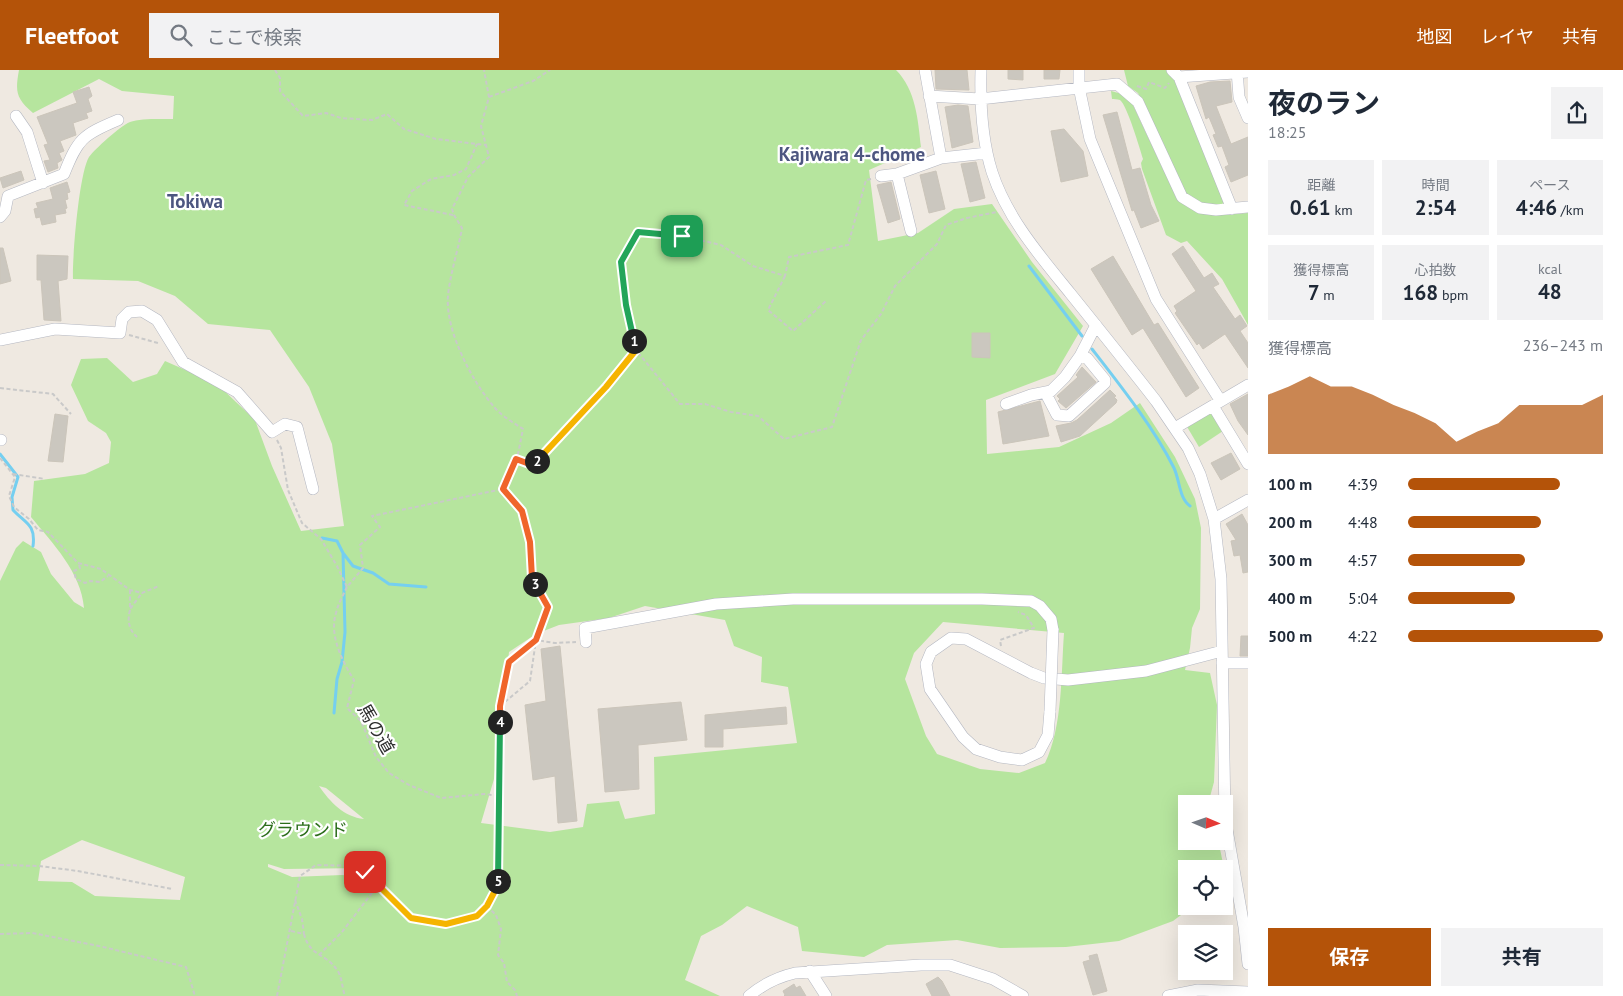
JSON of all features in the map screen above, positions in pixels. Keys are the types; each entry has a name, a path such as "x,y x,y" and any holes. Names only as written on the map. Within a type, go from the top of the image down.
{"street":[{"path":"925,70 941,158"},
{"path":"981,70 980,99 987,152 1000,193 1030,244 1156,400 1175,428 1188,448 1200,474 1214,519 1221,579 1225,818 1244,927 1248,964"},
{"path":"1079,70 1079,87 1090,139 1156,299 1217,403 1248,464"},
{"path":"1232,209 1175,74 1241,71 1239,97 1248,118"},
{"path":"929,96 980,99 1117,84 1138,102 1182,197 1200,208 1216,210 1248,207"},
{"path":"16,116 32,131 43,183"},
{"path":"0,217 5,211 8,196 64,174 75,146 81,140 98,128 118,120"},
{"path":"881,176 897,174 941,158 987,152"},
{"path":"897,174 911,231"},
{"path":"0,340 56,329 120,333 122,319 129,312 142,311 157,320 183,362 237,392 272,432 285,424 297,427 313,489"},
{"path":"1006,404 1051,391 1066,377 1080,356 1096,325"},
{"path":"1045,392 1057,415 1069,416 1104,383 1105,380 1087,358 1080,356"},
{"path":"1175,428 1248,385"},
{"path":"1214,519 1248,500"},
{"path":"586,642 585,628 716,604 802,599 1032,601 1040,606 1050,619 1053,630 1050,711 1048,736 1039,752 1022,760 1000,757 976,749 963,737 930,689 926,664 931,652 951,638 966,639 1003,660 1044,678 1068,680 1146,671 1222,657 1248,663"},
{"path":"1235,876 1248,874"},
{"path":"749,996 780,977 810,971 921,964 950,965 993,979 1012,988 1023,996"},
{"path":"810,971 826,996"},
{"path":"1168,996 1198,990 1248,992"}],"path":[{"path":"275,70 280,78 280,91 302,116 326,113 341,118 372,120 387,114 404,130 436,139 486,145"},
{"path":"484,70 489,97 481,126 490,156 468,176 452,209 462,228 448,297 450,319 461,353 477,385 497,410 523,429 516,459 503,489"},
{"path":"489,97 533,81 550,70"},
{"path":"1117,84 1125,81 1146,89 1149,82 1152,82 1165,88 1175,78 1175,74"},
{"path":"454,215 404,205 412,191 431,179 454,175 466,169 477,144"},
{"path":"827,300 793,331 768,310 785,276 789,257 848,245 866,180 881,176"},
{"path":"785,276 753,266 721,245 682,236 638,232 621,262 626,305 636,350 680,404 705,404 731,412 758,416 784,439 832,427 861,340 882,314 896,286 937,244 946,225 967,218 1010,211"},
{"path":"120,333 146,338 173,348"},
{"path":"516,459 532,465 567,431 636,350"},
{"path":"0,388 53,394 71,414"},
{"path":"272,432 281,448 288,490 302,524 321,539 347,587 363,568 360,545 380,527 372,516 503,489"},
{"path":"0,458 16,477 9,496 14,507 29,519 38,530 48,532 78,563 80,568 74,571 76,579 85,583 90,581 100,582 108,576"},
{"path":"13,474 45,479"},
{"path":"500,706 530,681 536,640 548,607 532,578 530,542 522,511 503,489"},
{"path":"78,563 101,569 108,576 130,590 142,593"},
{"path":"130,609 142,593 159,586"},
{"name":"馬の道","path":"347,587 336,613 334,629 346,667 354,680 347,708 361,721 376,757 389,773 408,786 441,798 485,794 499,796"},
{"path":"130,590 129,624 132,632 137,637"},
{"path":"1003,660 1000,640 1034,628 1026,615 1011,610 1007,600"},
{"path":"277,996 300,876 316,865 359,866 411,918 446,924 477,916 487,906 498,885 500,706 509,662 536,640 554,643 586,642"},
{"path":"0,865 39,866 78,871 172,889"},
{"path":"319,955 342,932 378,885"},
{"path":"295,898 302,919 306,944 328,960 339,971 345,996"},
{"path":"487,906 496,915 501,929 498,955 504,964 507,982 515,990 517,996"},
{"path":"290,930 304,934"},
{"path":"0,934 32,933 99,946 186,967 195,996"}],"green space":[{"name":"グラウンド","path":"19,70 896,70 903,78 912,96 921,147 869,170 878,241 918,233 954,209 992,204 1032,262 1083,326 1055,374 986,400 987,454 1059,447 1111,423 1140,403 1175,457 1195,499 1201,528 1200,609 1192,628 1185,670 1210,673 1217,705 1214,782 1210,795 1178,795 1178,850 1220,850 1222,860 1178,860 1178,915 1181,915 1173,921 1119,941 1066,947 1000,948 957,940 887,945 864,957 802,951 798,927 747,906 722,925 701,936 685,980 720,996 0,996 0,581 16,548 23,541 41,552 51,574 74,602 84,608 78,582 72,571 57,548 31,517 34,481 85,474 109,463 111,442 106,433 88,421 71,385 81,359 107,358 133,382 157,374 165,361 217,384 255,420 272,466 301,531 344,526 332,444 309,387 270,330 208,324 175,296 138,281 73,279 79,197 85,166 89,157 108,138 130,122 145,119 173,119 174,96 122,91 99,79 33,113 20,99 17,89","holes":["645,606 725,620 734,646 762,657 761,682 788,687 797,743 654,757 655,814 625,819 619,801 587,804 583,827 550,832 481,823 494,779 509,652 536,634 559,625 609,618","943,622 1064,633 1058,716 1051,748 1045,763 1019,773 980,769 937,754 926,736 905,679 914,653","319,786 326,788 364,819 357,818 338,808","82,840 185,877 180,900 95,896 72,882 38,881 41,861","268,864 284,869 366,868 366,877 342,875 292,877 268,867"]},
{"path":"1124,70 1168,70 1178,83 1224,203 1216,206 1202,203 1185,194 1138,93 1128,86"},
{"path":"1111,91 1122,94 1132,103 1176,197 1218,215 1248,213 1248,325 1222,279 1187,241 1181,243 1166,235 1142,169 1141,163 1143,159 1130,118 1120,100 1112,99"},
{"path":"1208,412 1213,413 1223,431 1199,447 1186,425"}],"building":[{"path":"935,70 967,70 969,90 936,89"},
{"path":"1008,70 1023,70 1023,80 1008,79"},
{"path":"1044,70 1060,70 1059,79 1044,79"},
{"path":"1230,81 1232,102 1216,106 1231,144 1248,137 1248,175 1231,182 1225,167 1229,165 1222,146 1218,147 1213,135 1216,134 1209,117 1206,119 1196,86 1210,82"},
{"path":"89,87 92,96 88,99 92,111 86,113 88,118 73,123 76,135 60,141 64,151 59,153 62,160 57,163 58,168 48,172 44,161 50,160 44,145 48,144 37,117 77,103 73,92"},
{"path":"968,106 973,142 952,148 945,107"},
{"path":"1117,112 1132,170 1140,168 1151,205 1159,221 1141,228 1134,210 1132,211 1103,115"},
{"path":"1064,129 1083,151 1088,176 1061,182 1051,131"},
{"path":"976,162 985,198 970,202 961,164"},
{"path":"21,171 24,180 3,188 0,178"},
{"path":"936,171 945,209 929,213 920,175"},
{"path":"67,182 70,192 67,193 68,199 65,200 66,213 55,215 56,222 42,225 40,217 36,218 34,209 38,208 36,203 53,199 50,188"},
{"path":"891,182 900,219 888,223 877,185"},
{"path":"1183,246 1204,278 1212,273 1219,284 1213,287 1235,319 1240,315 1247,326 1240,331 1248,343 1248,368 1225,334 1203,349 1199,343 1197,345 1175,313 1177,311 1174,306 1196,291 1172,254"},
{"path":"0,248 3,248 11,281 0,284"},
{"path":"37,255 68,256 67,279 58,281 61,321 44,320 41,280 37,280"},
{"path":"1113,256 1154,325 1158,323 1199,388 1186,397 1143,328 1132,335 1091,269"},
{"path":"972,333 990,333 990,358 972,357"},
{"path":"1082,367 1096,382 1066,408 1058,401 1060,399 1057,396 1078,377 1076,375"},
{"path":"1110,390 1116,396 1114,397 1117,400 1116,403 1080,436 1061,442 1056,426 1077,420"},
{"path":"1248,394 1248,435 1238,421 1230,404"},
{"path":"1040,401 1049,436 1003,444 998,412"},
{"path":"55,414 68,416 63,462 48,461"},
{"path":"1231,453 1240,469 1221,480 1211,463"},
{"path":"1242,514 1248,525 1248,572 1243,573 1240,555 1234,556 1231,541 1236,540 1226,524"},
{"path":"1241,636 1248,636 1248,656 1240,656"},
{"path":"560,646 577,821 558,823 555,776 533,780 525,705 546,701 541,649"},
{"path":"681,702 687,740 638,745 639,789 605,792 598,709"},
{"path":"786,707 787,724 723,729 723,747 705,747 705,715"},
{"path":"1097,954 1107,991 1093,995 1083,962 1090,960 1089,956"},
{"path":"938,977 950,996 932,996 926,984"},
{"path":"794,984 796,988 800,986 806,996 784,996 783,991"}],"waterway":[{"path":"1029,266 1082,336"},
{"path":"1092,349 1157,438 1174,468 1184,499 1190,506"},
{"path":"0,454 18,477 12,497 13,510 31,528 33,546"},
{"path":"322,538 337,541 353,566 373,573 389,584 426,587"},
{"path":"334,713 337,679 342,662 345,632 343,553"}],"district":[{"name":"Kajiwara 4-chome","path":"852,154"},
{"name":"Tokiwa","path":"195,201"}],"route":[{"path":"365,872 411,918 446,924 477,916 487,906 498,885 500,706 509,662 536,640 548,607 532,578 530,542 522,511 503,489 516,459 532,465 567,431 636,350 626,305 621,262 638,232 682,236"}]}
